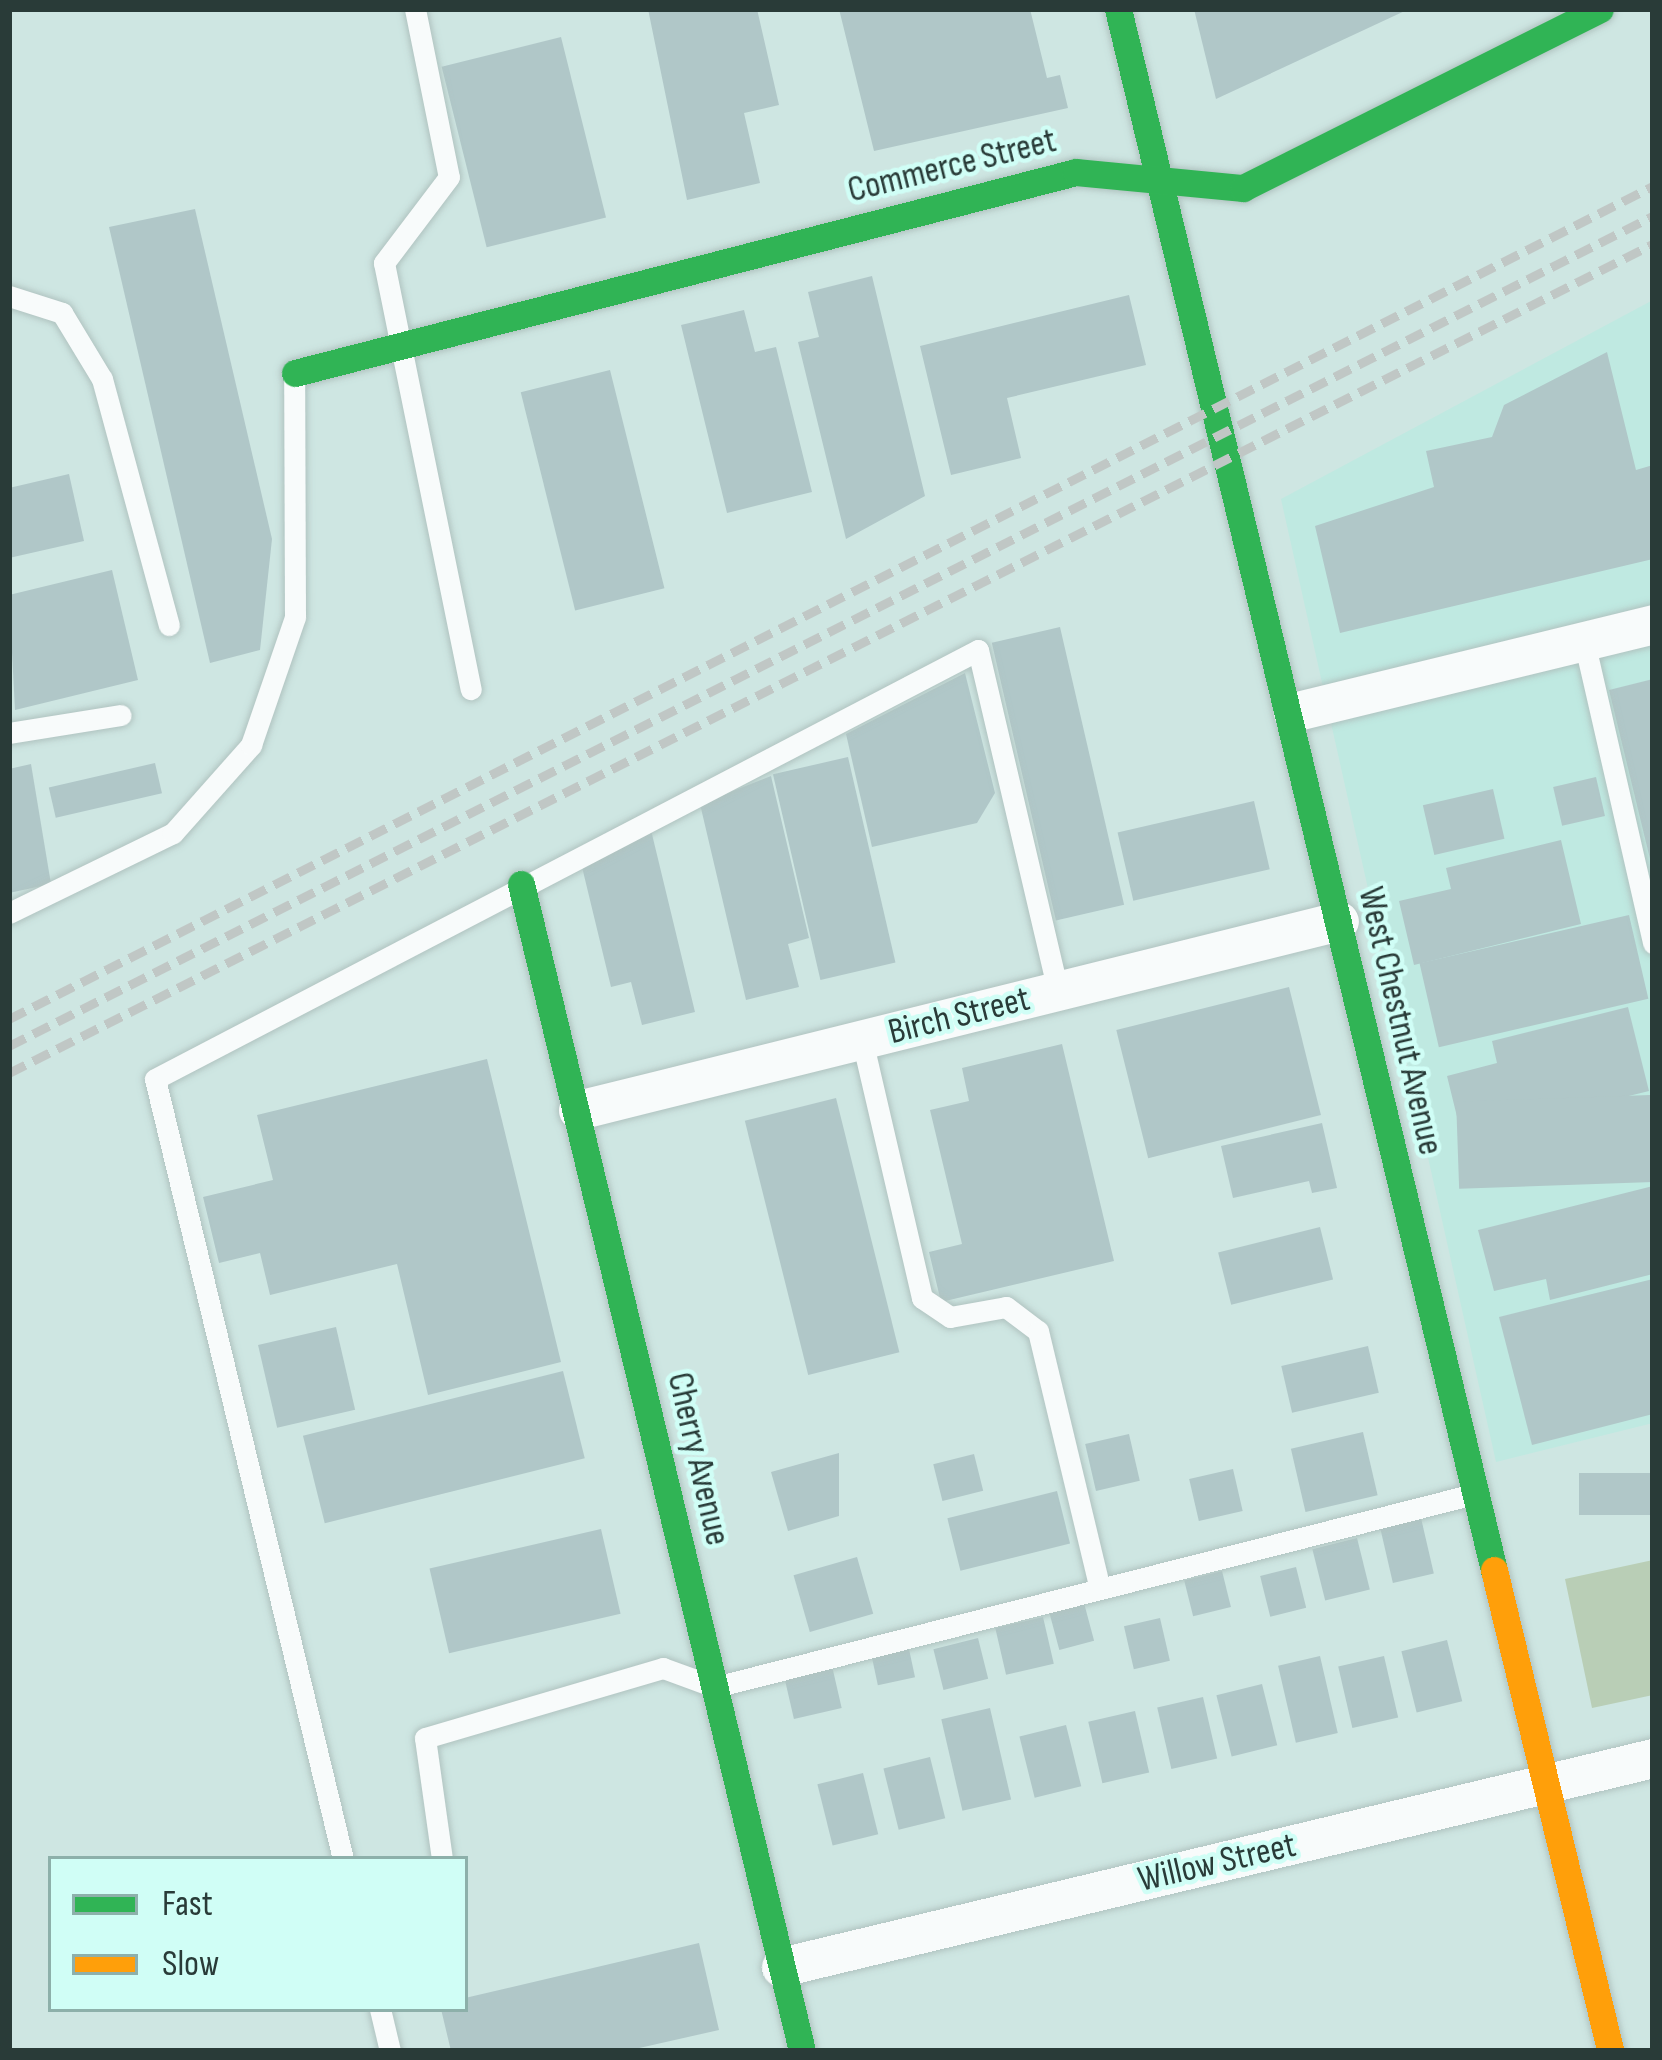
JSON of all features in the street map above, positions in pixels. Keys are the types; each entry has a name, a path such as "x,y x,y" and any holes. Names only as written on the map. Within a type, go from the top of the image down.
{"street":[{"name":"West Chestnut Avenue","path":"1118,9 1293,712 1610,2051"},
{"name":"Commerce Street","path":"295,373 396,341 1076,172 1243,188 1600,9"},
{"path":"1293,712 1653,624"},
{"name":"Cherry Avenue","path":"521,884 802,2051"},
{"name":"Birch Street","path":"578,1110 1339,921"},
{"name":"Willow Street","path":"782,1967 1653,1758"}],"lane":[{"path":"415,9 449,178 384,263 396,341 471,689"},
{"path":"9,296 62,313 101,380 169,625"},
{"path":"9,913 173,833 251,746 295,617 295,373"},
{"path":"1584,641 1653,943"},
{"path":"343,1856 154,1079 521,884 979,650 1058,991"},
{"path":"9,733 121,715"},
{"path":"862,1040 922,1298 950,1317 1006,1307 1038,1331 1099,1585"},
{"path":"442,1856 425,1738 663,1668 715,1687 1099,1585 1475,1494"},
{"path":"381,2012 390,2051"}],"shaded area":[{"path":"1653,300 1653,1423 1496,1462 1281,499"},
{"path":"1653,1560 1653,1695 1592,1708 1565,1579"}],"building":[{"path":"648,9 757,9 779,105 744,113 760,183 687,200"},
{"path":"839,9 1030,9 1047,78 1060,75 1068,108 874,151"},
{"path":"1194,9 1409,9 1216,99"},
{"path":"561,37 606,217 487,247 442,67"},
{"path":"195,209 272,539 260,650 210,663 109,227"},
{"path":"872,276 925,496 846,539 798,342 819,337 808,292"},
{"path":"1129,295 1146,365 1007,398 1021,458 951,475 920,346"},
{"path":"744,310 755,352 776,347 812,492 727,513 681,325"},
{"path":"1607,352 1636,470 1653,465 1653,559 1340,633 1315,526 1434,487 1426,451 1492,437 1504,405"},
{"path":"610,370 664,588 575,611 521,392"},
{"path":"69,474 84,541 9,558 9,488"},
{"path":"112,570 138,680 15,710 9,595"},
{"path":"1060,627 1124,905 1056,920 992,643"},
{"path":"965,673 995,793 977,823 872,847 846,734"},
{"path":"1653,679 1653,862 1651,863 1609,690"},
{"path":"848,757 895,963 820,980 773,774"},
{"path":"155,763 162,793 56,818 49,788"},
{"path":"31,764 51,884 9,893 9,769"},
{"path":"771,776 809,938 788,944 799,987 746,1000 700,804"},
{"path":"1596,777 1605,816 1562,826 1553,787"},
{"path":"1493,789 1504,839 1434,855 1423,805"},
{"path":"1254,801 1270,869 1133,901 1118,832"},
{"path":"651,830 695,1012 642,1025 631,982 611,987 582,867"},
{"path":"1561,840 1581,924 1414,965 1399,901 1451,889 1446,868"},
{"path":"1629,915 1648,999 1439,1047 1420,963"},
{"path":"1289,987 1321,1115 1148,1158 1116,1030"},
{"path":"1628,1007 1649,1091 1462,1137 1447,1076 1497,1063 1492,1041"},
{"path":"1062,1044 1114,1261 941,1302 929,1252 962,1244 930,1110 969,1101 962,1068"},
{"path":"487,1059 561,1362 428,1395 397,1264 270,1295 260,1253 219,1263 203,1197 273,1180 257,1115"},
{"path":"1650,1095 1653,1182 1459,1189 1456,1102"},
{"path":"836,1098 899,1352 808,1375 745,1121"},
{"path":"1322,1123 1337,1188 1312,1193 1309,1181 1233,1198 1221,1146"},
{"path":"1653,1186 1653,1274 1550,1300 1546,1279 1494,1291 1478,1230"},
{"path":"1320,1227 1333,1279 1231,1305 1218,1252"},
{"path":"1653,1279 1653,1414 1532,1445 1499,1317"},
{"path":"336,1327 355,1410 277,1428 258,1345"},
{"path":"1368,1346 1379,1393 1292,1413 1281,1366"},
{"path":"563,1371 585,1458 325,1523 303,1436"},
{"path":"1363,1432 1378,1495 1306,1512 1291,1449"},
{"path":"1129,1434 1140,1481 1096,1491 1085,1444"},
{"path":"839,1453 839,1516 788,1531 771,1472"},
{"path":"974,1454 983,1491 942,1501 933,1464"},
{"path":"1233,1469 1243,1511 1199,1521 1189,1479"},
{"path":"1579,1473 1653,1473 1653,1515 1579,1515"},
{"path":"1057,1491 1070,1543 960,1571 947,1518"},
{"path":"1421,1518 1434,1574 1393,1583 1380,1527"},
{"path":"601,1529 621,1614 449,1653 430,1569"},
{"path":"1357,1538 1370,1589 1325,1601 1312,1549"},
{"path":"857,1557 873,1614 810,1632 794,1575"},
{"path":"1296,1567 1306,1608 1270,1617 1260,1576"},
{"path":"1222,1571 1231,1607 1193,1616 1184,1580"},
{"path":"1084,1603 1094,1641 1059,1650 1049,1612"},
{"path":"1043,1617 1054,1664 1006,1675 995,1628"},
{"path":"1160,1618 1170,1661 1134,1669 1124,1626"},
{"path":"978,1638 988,1679 944,1690 933,1649"},
{"path":"1447,1640 1462,1701 1417,1712 1401,1651"},
{"path":"909,1649 915,1677 878,1685 872,1657"},
{"path":"1320,1656 1338,1733 1296,1743 1278,1666"},
{"path":"1384,1656 1398,1717 1352,1728 1338,1667"},
{"path":"832,1666 842,1708 794,1719 784,1677"},
{"path":"1262,1684 1277,1745 1232,1756 1216,1695"},
{"path":"1203,1697 1217,1758 1171,1769 1157,1708"},
{"path":"990,1708 1011,1800 962,1811 941,1719"},
{"path":"1135,1711 1149,1772 1102,1783 1088,1722"},
{"path":"1066,1725 1081,1786 1035,1798 1019,1737"},
{"path":"930,1757 945,1818 899,1830 883,1769"},
{"path":"863,1773 878,1834 833,1845 817,1784"},
{"path":"699,1943 719,2030 626,2051 451,2051 442,2012 468,2012 468,1997"}],"railway":[{"path":"9,1019 1653,186"},
{"path":"9,1046 1653,216"},
{"path":"9,1073 1653,244"}],"traffic: fast":[{"path":"1118,9 1494,1570"},
{"path":"295,373 1076,172 1243,188 1600,9"},
{"path":"521,884 802,2051"}],"traffic: slow":[{"path":"1494,1570 1610,2051"}]}
